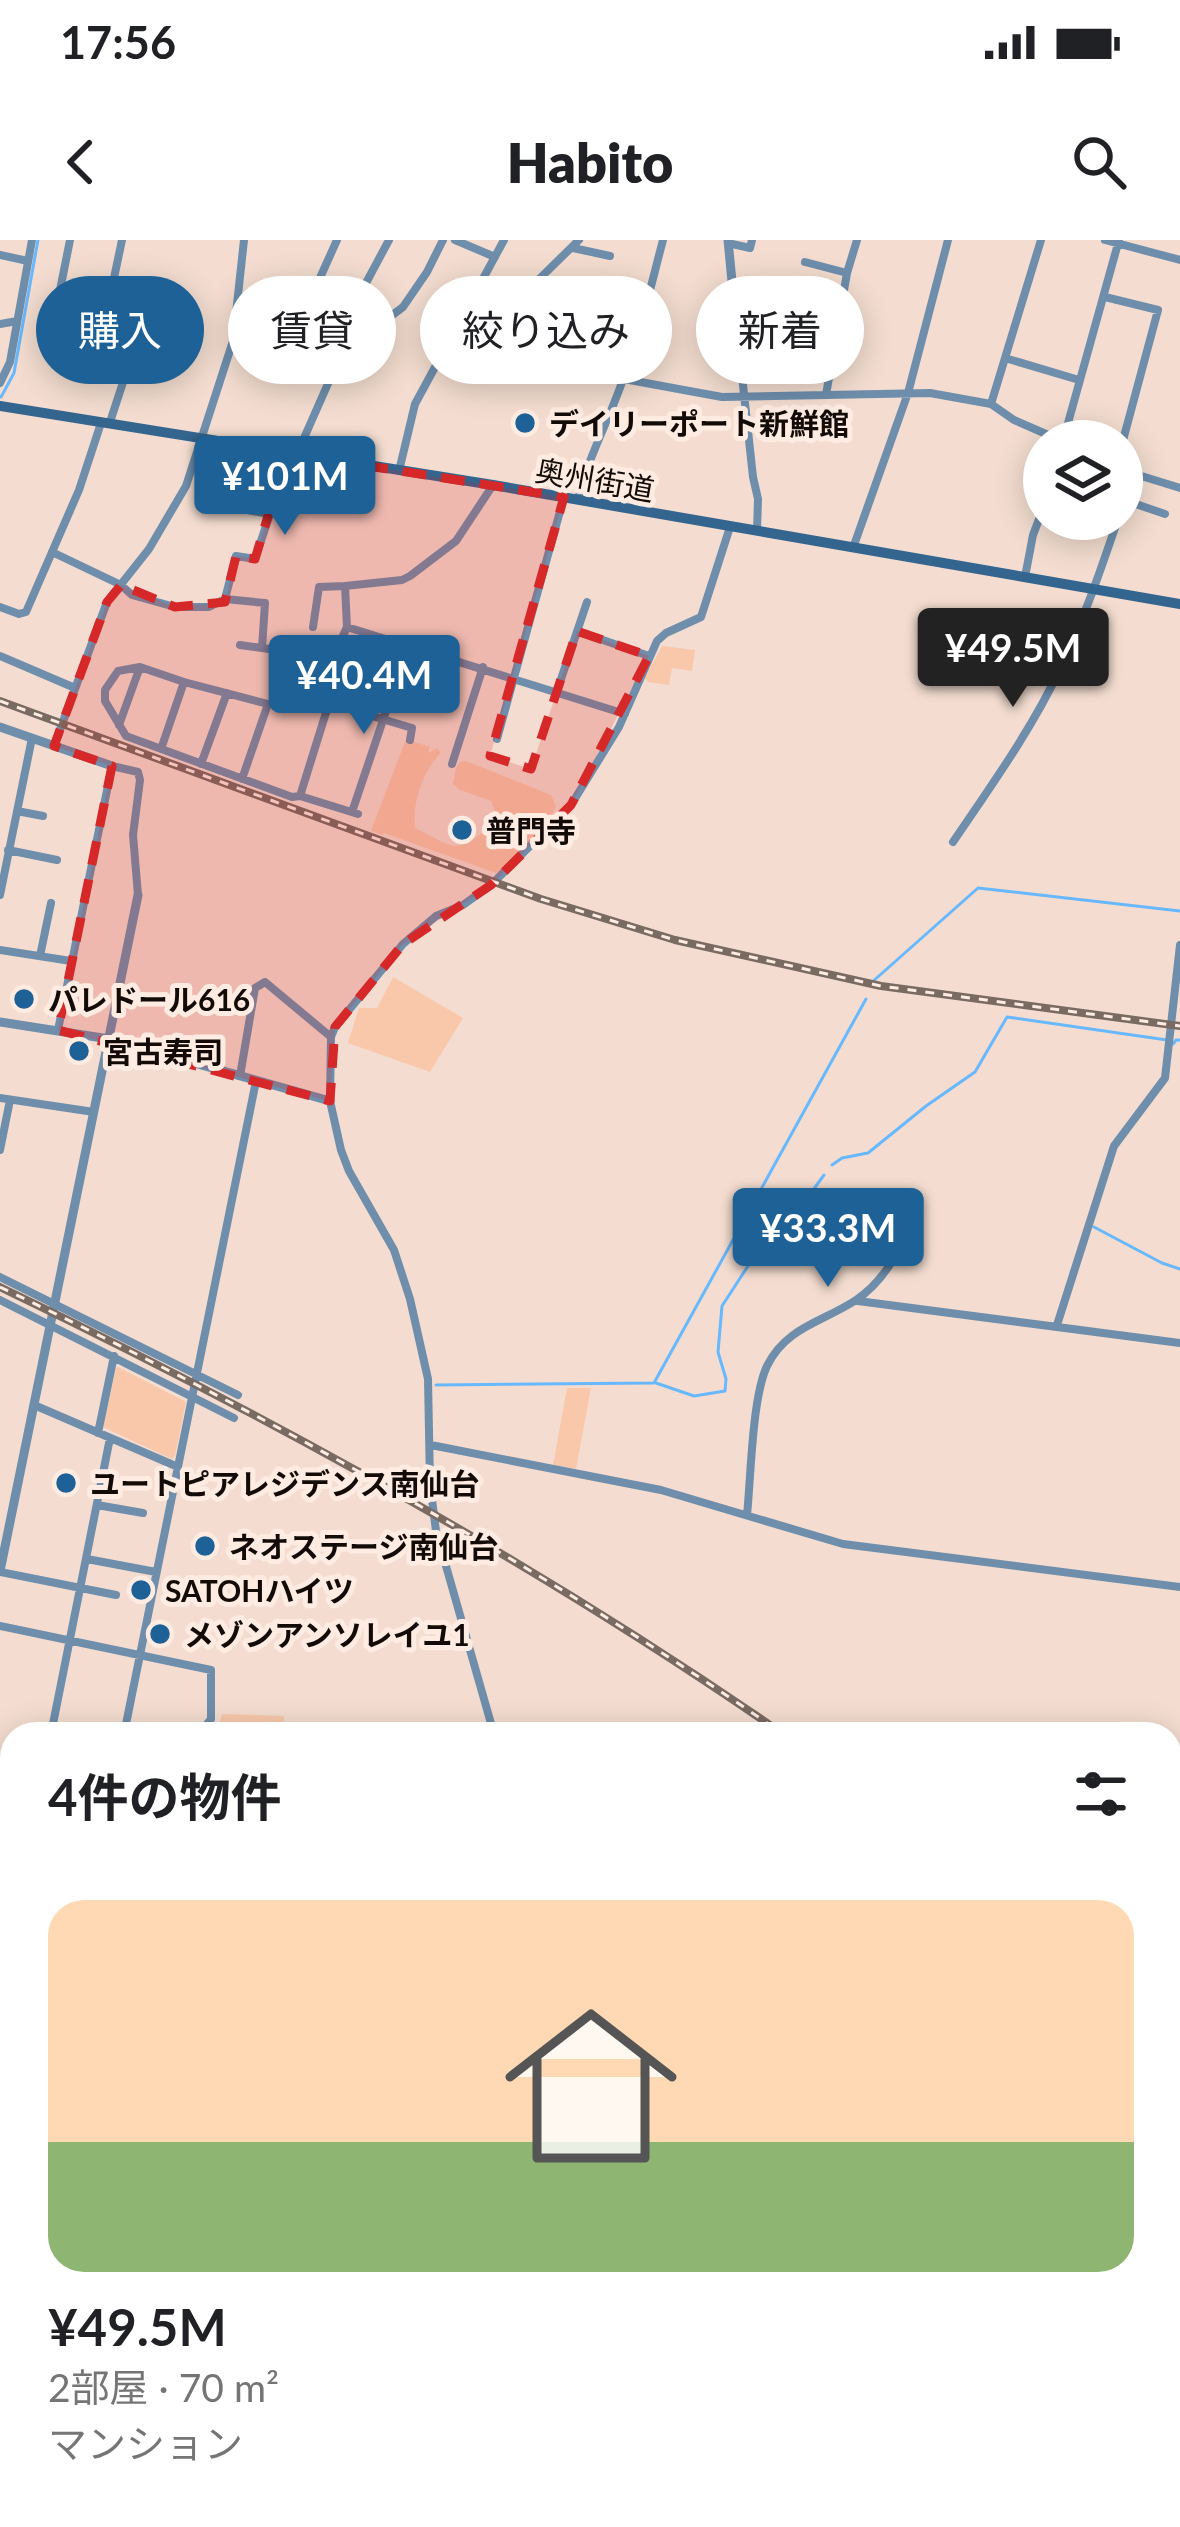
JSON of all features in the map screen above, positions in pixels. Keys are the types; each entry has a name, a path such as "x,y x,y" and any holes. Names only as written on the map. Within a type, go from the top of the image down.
{"main road":[{"name":"奥州街道","path":"0,406 493,485 1180,604"}],"street":[{"path":"0,382 10,362 32,240"},
{"path":"63,276 70,240"},
{"path":"115,276 122,240"},
{"path":"54,746 107,602 180,500 233,341 244,240"},
{"path":"337,240 306,309 343,326 389,240"},
{"path":"225,599 236,556 255,559 283,475 330,379 354,344 403,307 443,240"},
{"path":"455,240 495,257"},
{"path":"399,471 415,404 504,240"},
{"path":"653,276 663,240"},
{"path":"731,276 728,242 750,248 752,240"},
{"path":"826,395 857,240"},
{"path":"852,549 908,393 948,240"},
{"path":"991,404 1041,240"},
{"path":"1105,240 1180,260"},
{"path":"1069,420 1119,242"},
{"path":"543,276 576,244 610,256"},
{"path":"0,255 28,261"},
{"path":"805,262 848,273"},
{"path":"1105,297 1158,310 1128,420"},
{"path":"0,324 17,321"},
{"path":"1005,358 1079,380"},
{"path":"0,607 26,612 120,384"},
{"path":"578,500 622,384"},
{"path":"648,384 744,397 930,393 991,404 1023,424"},
{"path":"743,384 758,499 757,531"},
{"path":"1143,477 1180,488"},
{"path":"314,627 319,587 410,576 456,541 493,485"},
{"path":"497,739 564,497"},
{"path":"220,505 269,514"},
{"path":"1143,508 1165,514"},
{"path":"491,1722 436,1531 428,1378 403,1270 349,1171 329,1101 331,1037 403,944 436,916 463,905 491,885 571,806 626,714 649,656 666,633 701,617 730,526"},
{"path":"1025,579 1032,540"},
{"path":"953,842 1017,748 1060,670 1111,540"},
{"path":"52,552 121,585 132,595 188,608 208,608 225,599 265,603 262,648"},
{"path":"300,796 329,704 322,684 346,627 345,586"},
{"path":"556,691 587,602"},
{"path":"346,627 626,714"},
{"path":"577,631 649,656"},
{"path":"240,645 333,658"},
{"path":"242,778 268,704 140,668 118,671 105,690 105,701 126,736 292,797 355,813 408,646"},
{"path":"0,656 75,688"},
{"path":"452,764 483,667"},
{"path":"119,725 140,668"},
{"path":"161,749 184,682"},
{"path":"201,764 226,693"},
{"path":"329,704 412,728 410,740"},
{"path":"0,727 137,772 140,780 133,835 138,895 34,1405 4,1524 0,1571 116,1594"},
{"path":"0,895 32,738"},
{"path":"58,1030 112,766"},
{"path":"16,811 43,816"},
{"path":"8,850 57,860"},
{"path":"40,956 51,903"},
{"path":"1057,1325 1114,1146 1165,1078 1180,945"},
{"path":"0,950 71,961"},
{"path":"240,1076 255,988 265,982 331,1037"},
{"path":"0,1022 109,1039 329,1101"},
{"path":"126,1722 256,1081"},
{"path":"0,1150 5,1099 94,1112"},
{"path":"747,1514 765,1370 790,1335 856,1300 885,1274 916,1217"},
{"path":"0,1277 238,1395"},
{"path":"0,1300 235,1418"},
{"path":"856,1300 1180,1342"},
{"path":"98,1433 114,1356"},
{"path":"34,1405 178,1467"},
{"path":"53,1722 110,1438"},
{"path":"431,1445 661,1490 842,1544 1180,1587"},
{"path":"97,1505 143,1513"},
{"path":"87,1559 156,1572"},
{"path":"0,1626 211,1670 209,1722"}],"highlighted area":[{"path":"287,453 564,497 490,756 531,769 577,631 649,656 571,805 491,885 403,944 335,1027 330,1101 58,1030 112,766 54,746 107,602 121,585 175,607 225,602 236,556 255,559"}],"shaded area":[{"path":"662,646 695,650 692,671 672,668 669,685 645,678"},
{"path":"406,739 430,747 428,753 437,748 441,753 420,788 415,828 455,846 493,826 491,801 453,784 456,768 466,761 551,795 556,806 551,817 496,873 371,831"},
{"path":"393,977 463,1018 430,1072 348,1043 359,1008 377,1008"},
{"path":"118,1367 186,1402 172,1459 103,1427"},
{"path":"567,1388 591,1388 576,1469 553,1465"},
{"path":"222,1714 284,1716 283,1722 220,1722"}],"waterway":[{"path":"1,397 14,373 38,240"},
{"path":"871,983 978,888 1180,911"},
{"path":"436,1385 654,1383 866,999"},
{"path":"832,1165 868,1153 975,1072 1007,1017 1167,1040"},
{"path":"1173,1044 1180,1040"},
{"path":"656,1383 694,1396 725,1391 718,1352 722,1306 759,1249 797,1212 824,1175"},
{"path":"1094,1227 1180,1269"}],"railway":[{"path":"0,701 541,899 675,940 881,986 1180,1026"},
{"path":"0,1287 400,1495 594,1610 765,1722"}],"place":[{"name":"デイリーポート新鮮館","path":"525,423"},
{"name":"普門寺","path":"462,830"},
{"name":"パレドール616","path":"24,999"},
{"name":"宮古寿司","path":"79,1051"},
{"name":"ユートピアレジデンス南仙台","path":"66,1483"},
{"name":"ネオステージ南仙台","path":"205,1546"},
{"name":"SATOHハイツ","path":"141,1590"},
{"name":"メゾンアンソレイユ1","path":"160,1634"}]}
